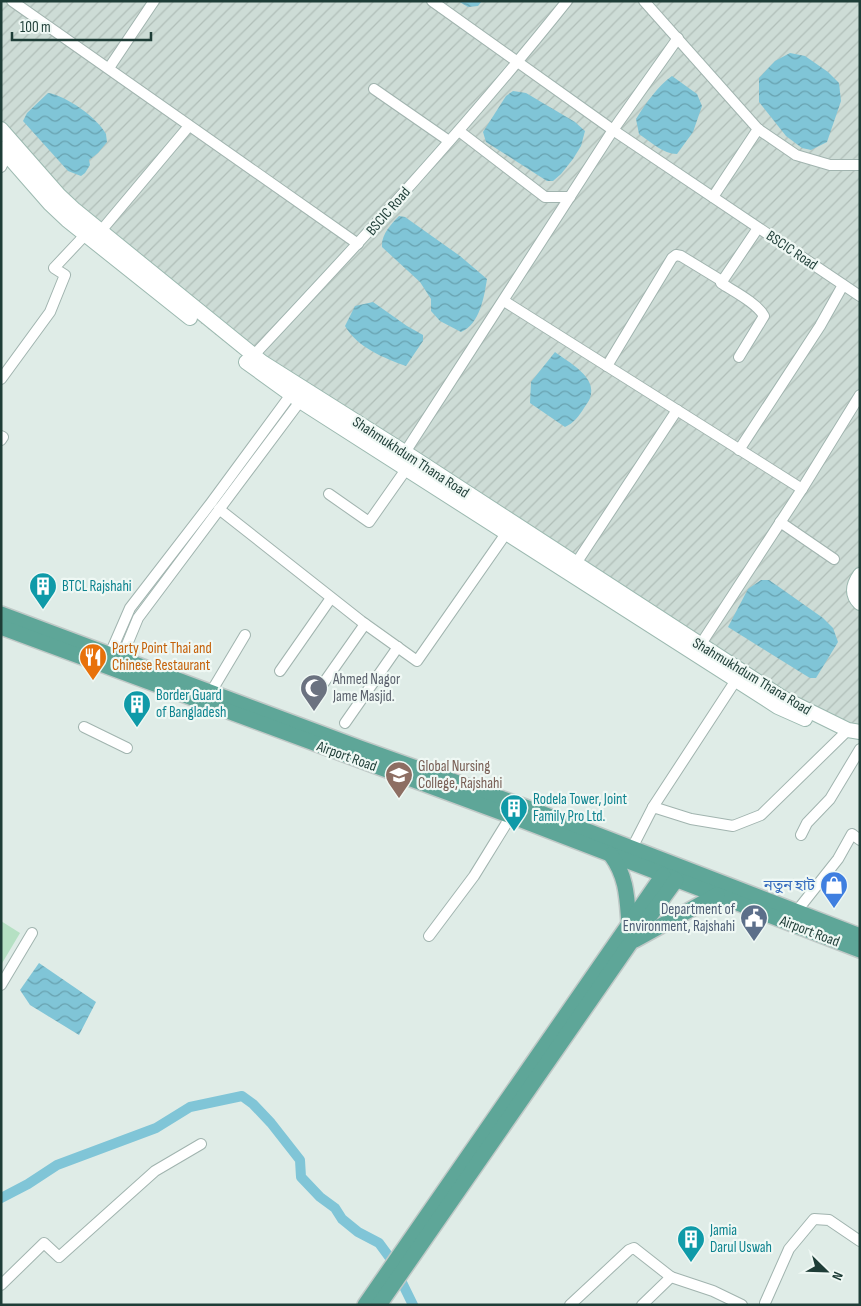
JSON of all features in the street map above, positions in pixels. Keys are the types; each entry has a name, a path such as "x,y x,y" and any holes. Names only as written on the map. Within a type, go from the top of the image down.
{"main road":[{"name":"Shahmukhdum Thana Road","path":"1,128 93,233 248,364 299,393 697,648 783,698 855,735"},
{"name":"Shahmukhdum Thana Road","path":"3,157 67,220 93,233 299,393"},
{"name":"Shahmukhdum Thana Road","path":"404,461 507,532 573,568"},
{"path":"860,575 853,590 857,602 860,603"},
{"name":"Airport Road","path":"1,614 47,637 860,950"},
{"name":"Airport Road","path":"1,627 47,637 116,656 520,805 860,936"},
{"name":"Shahmukhdum Thana Road","path":"697,648 736,680 785,710 855,735"},
{"path":"611,855 620,868 627,894 629,924"},
{"path":"365,1305 388,1281 629,924 669,877"},
{"path":"404,1257 631,942 669,877"},
{"path":"631,942 717,895"},
{"path":"378,1305 388,1281"}],"street":[{"path":"12,1 358,244"},
{"path":"109,68 154,1"},
{"name":"BSCIC Road","path":"432,1 613,130 860,296"},
{"name":"BSCIC Road","path":"253,356 358,244 459,131 567,1"},
{"path":"644,1 758,129 796,155 830,165 860,165"},
{"path":"329,494 369,522 404,461 570,197 613,130 678,38"},
{"path":"374,89 449,141"},
{"path":"1,378 50,312 65,275 54,268 93,233 189,126"},
{"path":"713,197 758,129"},
{"path":"459,131 545,197 570,197"},
{"path":"739,357 764,316 752,304 720,283 758,228"},
{"path":"607,366 672,258 676,255 681,256 722,281"},
{"path":"739,450 820,326 843,285"},
{"path":"504,301 802,489"},
{"path":"116,656 138,618 219,509 299,393"},
{"path":"116,656 130,608 299,393"},
{"path":"697,648 802,489 860,395"},
{"path":"573,568 677,410"},
{"path":"1,436 3,437 1,440"},
{"path":"219,509 331,598 417,661 507,532"},
{"path":"780,522 834,559"},
{"path":"280,671 331,598"},
{"path":"318,692 365,624"},
{"path":"211,692 245,635"},
{"path":"345,723 398,646"},
{"path":"632,848 653,807 736,680"},
{"path":"84,727 127,748"},
{"path":"653,807 691,820 733,826 761,815 855,735"},
{"path":"801,835 807,823 830,799 855,735"},
{"path":"429,936 474,876 511,816"},
{"path":"796,912 838,859 852,834 860,840"},
{"path":"1,985 32,933"},
{"path":"1,1285 44,1243 59,1257 155,1171 201,1144"},
{"path":"765,1303 789,1249 814,1219 829,1220 860,1241"},
{"path":"570,1305 629,1250 634,1248 671,1277 713,1291 742,1305"},
{"path":"642,1305 671,1277"}],"shaded area":[{"path":"1,1 860,1 860,730 855,738 781,705 251,363 70,219 1,142"}],"green space":[{"path":"1,921 20,933 1,965"}],"water":[{"path":"458,1 482,1 478,6 468,7"},
{"path":"790,53 805,56 828,72 839,83 841,101 827,142 811,150 802,148 786,136 759,102 759,78 775,61"},
{"path":"672,76 697,94 702,106 693,132 677,154 662,150 639,134 636,119 661,85"},
{"path":"513,91 526,93 575,122 585,131 581,146 573,159 553,181 547,181 486,142 483,132 506,96"},
{"path":"48,93 63,98 80,108 96,121 106,134 107,142 89,160 90,165 81,176 68,171 23,121 27,113"},
{"path":"399,216 405,217 460,256 487,279 477,316 473,323 461,332 440,321 431,311 431,299 420,282 382,247 385,234"},
{"path":"373,302 423,335 423,341 406,366 380,356 364,346 350,334 345,326 355,306"},
{"path":"555,352 574,365 586,377 590,383 591,390 590,399 580,414 565,427 530,403 531,382"},
{"path":"761,580 769,580 823,618 833,628 838,642 816,678 810,678 728,627 748,589"},
{"path":"39,963 96,1002 79,1035 30,1005 20,990"}],"waterway":[{"path":"1,1198 28,1184 57,1165 156,1128 190,1107 242,1096 253,1104 271,1123 300,1160 301,1177 320,1197 335,1208 342,1219 358,1232 379,1243 390,1258 413,1305"}],"place":[{"name":"BTCL Rajshahi","path":"43,610"},
{"name":"Party Point Thai and Chinese Restaurant","path":"93,681"},
{"name":"Ahmed Nagor Jame Masjid.","path":"314,712"},
{"name":"Border Guard of Bangladesh","path":"137,728"},
{"name":"Global Nursing College, Rajshahi","path":"399,799"},
{"name":"Rodela Tower, Joint Family Pro Ltd.","path":"514,832"},
{"name":"নতুন হাট","path":"834,909"},
{"name":"Department of Environment, Rajshahi","path":"754,942"},
{"name":"Jamia Darul Uswah","path":"691,1263"}]}
